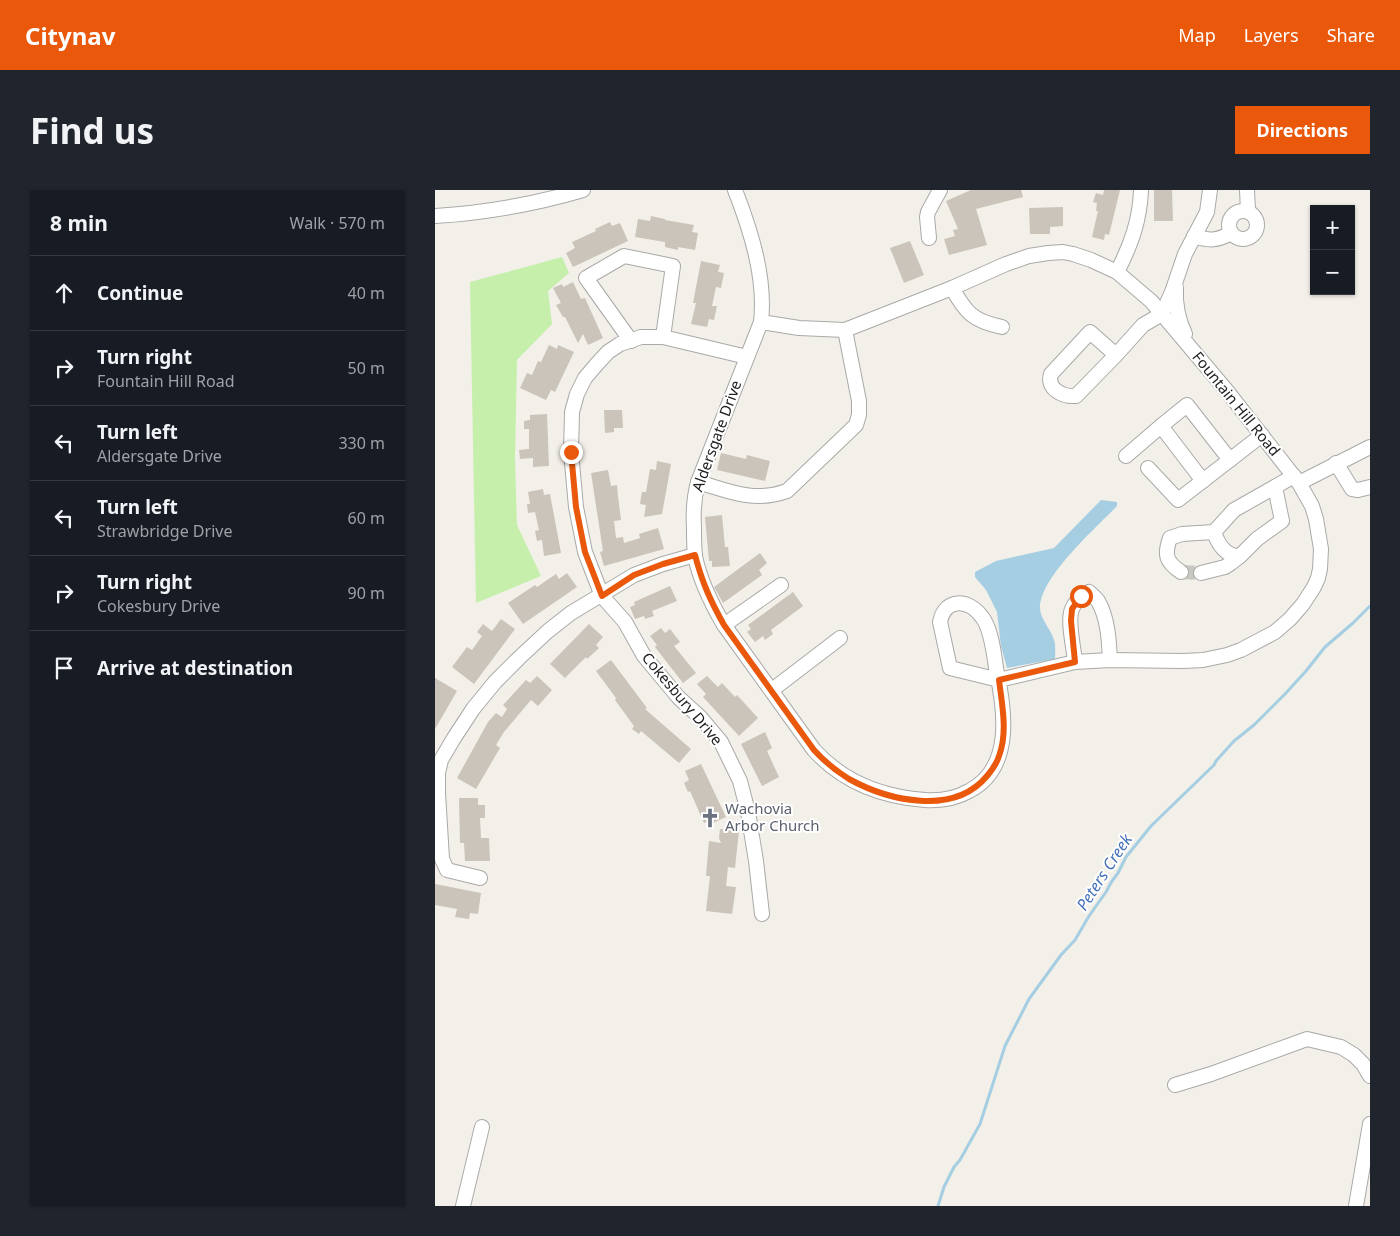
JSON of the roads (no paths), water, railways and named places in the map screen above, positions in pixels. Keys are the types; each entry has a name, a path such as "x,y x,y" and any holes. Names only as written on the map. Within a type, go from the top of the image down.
{"street":[{"path":"435,216 519,205 583,190"},
{"name":"Aldersgate Drive","path":"735,190 753,243 763,306 761,322 695,493 693,514 695,555 702,581 711,603 724,625 814,750 824,761 848,778 865,787 888,795 927,800 947,800 961,796 982,782 999,758 1003,729 1003,709 999,680 986,625 982,616 970,606 963,603 947,608 941,614 940,622 949,668 999,680"},
{"path":"929,238 928,212 940,190"},
{"path":"1117,272 1129,250 1135,232 1139,217 1141,190"},
{"path":"1117,355 1091,332 1051,374 1050,382 1059,393 1075,396 1117,355 1143,325 1163,314 1185,254 1207,212 1210,190"},
{"path":"1247,190 1248,211"},
{"path":"1239,211 1248,211 1255,217 1257,227 1253,235 1239,239 1231,233 1229,225 1231,216 1239,211"},
{"path":"1194,236 1207,240 1222,238 1231,233"},
{"name":"Fountain Hill Road","path":"761,322 799,328 845,330 1029,256 1063,252 1073,254 1117,272 1151,301 1190,346 1296,480 1317,519 1321,549 1320,569 1314,587 1303,604 1275,632 1241,650 1203,660 1183,662 1110,660 1075,662 999,680"},
{"path":"631,340 586,278 623,256 673,266 663,337"},
{"path":"1176,279 1175,296 1179,321 1190,346"},
{"path":"952,288 968,313 989,324 1002,327"},
{"path":"698,482 745,496 762,497 787,491 856,425 859,415 859,401 845,330"},
{"name":"Cokesbury Drive","path":"747,357 663,337 641,337 620,344 608,352 596,365 585,378 577,394 572,412 571,452 576,507 585,552 602,596 625,622 644,656 679,698 701,717 721,742 740,781 748,812 762,914"},
{"path":"1126,456 1187,405 1230,460"},
{"path":"1161,426 1203,481"},
{"path":"1148,468 1177,500 1262,435"},
{"path":"1181,572 1171,565 1167,557 1167,548 1171,538 1182,534 1214,532 1234,510 1275,486 1296,480 1370,447"},
{"path":"1336,463 1352,489 1358,490 1370,487"},
{"path":"1201,574 1225,567 1282,520 1275,486"},
{"path":"1214,532 1217,540 1228,554 1236,557 1240,556"},
{"path":"480,878 447,870 442,859 438,793 438,773 441,760 473,709 495,682 519,658 571,613 634,575 695,555"},
{"path":"724,625 781,585"},
{"path":"1075,662 1071,621 1072,609 1081,596 1089,592 1097,600 1103,615 1109,640 1110,660"},
{"path":"772,690 840,638"},
{"path":"1175,1086 1307,1040 1341,1047 1354,1054 1370,1076"},
{"path":"1356,1206 1370,1124"},
{"path":"463,1206 483,1127"}],"water":[{"path":"1101,500 1117,502 1117,506 1070,554 1049,582 1042,596 1040,612 1054,640 1055,659 1007,668 1001,646 997,612 986,590 975,577 975,572 996,561 1054,548"}],"waterway":[{"name":"Peters Creek","path":"938,1206 944,1187 954,1167 960,1160 980,1124 1005,1046 1029,999 1061,955 1075,940 1118,873 1126,857 1151,826 1214,765 1234,741 1254,725 1285,694 1325,647 1370,606"}],"tunnel":[{"path":"1181,572 1201,573"}],"place":[{"name":"Wachovia Arbor Church","path":"710,818"}]}
